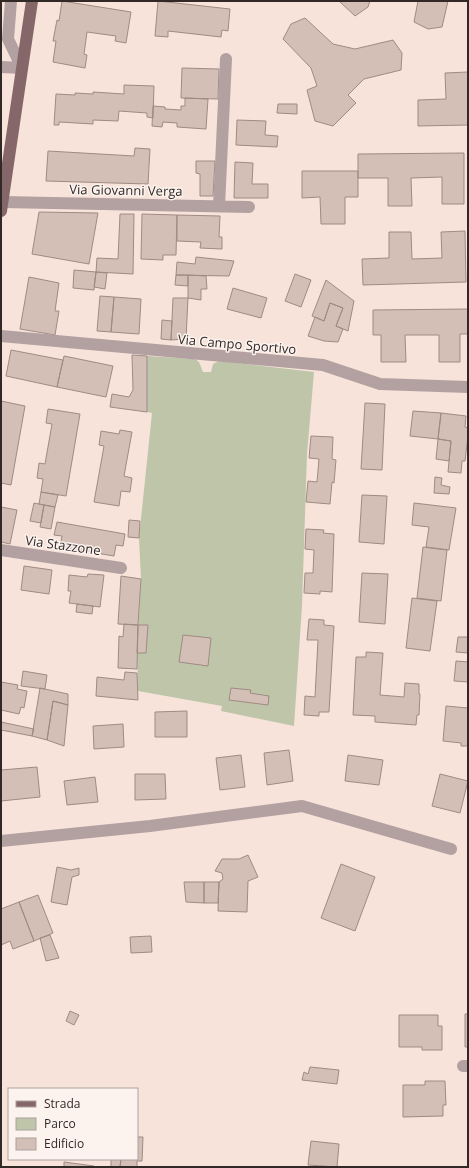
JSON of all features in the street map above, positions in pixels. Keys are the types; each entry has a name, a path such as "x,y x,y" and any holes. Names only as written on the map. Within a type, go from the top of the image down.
{"main road":[{"path":"2,207 32,1"}],"street":[{"path":"1,67 22,68 8,39 11,1"},
{"path":"219,206 226,60"},
{"name":"Via Giovanni Verga","path":"2,207 249,207"},
{"name":"Via Campo Sportivo","path":"1,336 323,366 380,384 468,387"},
{"name":"Via Stazzone","path":"1,550 121,568"},
{"path":"1,841 150,826 302,806 451,849"}],"green space":[{"path":"147,356 195,359 199,362 203,372 211,372 213,364 219,361 314,372 307,454 302,606 294,726 221,711 222,706 138,691 137,653 141,579 139,538 152,413 147,412"}],"building":[{"path":"62,1 131,12 126,43 115,41 116,36 87,32 84,54 87,55 85,68 53,62 56,41 53,41 57,20 59,21"},
{"path":"158,1 230,9 228,31 222,30 221,37 168,31 168,37 155,36"},
{"path":"339,1 370,1 368,7 355,16"},
{"path":"418,1 448,1 442,27 428,29 414,22"},
{"path":"305,18 333,44 355,49 393,40 402,53 401,70 364,79 348,95 356,103 333,126 315,121 307,90 317,86 311,68 283,39 291,24"},
{"path":"182,68 219,69 218,99 181,98"},
{"path":"468,72 468,125 418,126 418,100 446,99 445,73"},
{"path":"124,85 154,86 153,118 147,117 147,113 119,111 118,121 93,120 93,124 59,122 59,125 54,125 56,94 75,95 75,93 93,94 93,92 124,94"},
{"path":"185,98 208,99 206,129 177,127 177,123 163,122 162,127 152,126 153,106 165,107 165,109 181,110 181,106 185,106"},
{"path":"278,104 297,104 297,114 277,113"},
{"path":"237,120 266,121 265,135 278,136 277,147 236,145"},
{"path":"135,148 150,149 148,184 46,181 48,151 134,156"},
{"path":"464,153 464,204 442,204 442,177 411,178 412,206 388,206 388,178 358,178 358,154"},
{"path":"196,161 215,161 213,196 200,196 200,174 196,173"},
{"path":"235,162 253,163 252,184 268,184 268,198 234,198"},
{"path":"302,171 358,171 358,197 345,197 345,224 321,224 320,197 302,198"},
{"path":"39,212 98,213 89,264 32,254"},
{"path":"120,214 134,214 133,274 96,272 97,258 118,259"},
{"path":"142,214 177,215 176,255 163,255 163,260 141,259"},
{"path":"177,215 220,216 219,237 222,237 222,249 200,248 201,242 177,241"},
{"path":"465,231 466,282 363,285 362,259 389,258 389,232 411,232 412,259 442,258 441,232"},
{"path":"196,257 234,261 229,276 176,275 177,262 195,264"},
{"path":"74,270 96,272 94,290 73,288"},
{"path":"96,272 107,273 105,289 94,287"},
{"path":"295,274 311,280 301,307 285,301"},
{"path":"176,275 188,275 188,286 175,285"},
{"path":"188,275 206,276 207,289 201,289 201,300 188,298"},
{"path":"29,277 59,283 55,311 59,311 55,335 20,329"},
{"path":"326,280 354,301 348,331 336,326 343,308 330,303 324,321 312,316"},
{"path":"233,288 267,298 261,318 227,309"},
{"path":"100,296 114,297 111,332 97,331"},
{"path":"114,297 141,299 139,334 111,332"},
{"path":"173,298 188,298 186,339 171,340"},
{"path":"330,303 343,308 336,326 343,329 338,342 324,341 308,336 315,317 324,321"},
{"path":"468,309 468,334 460,334 460,362 439,362 439,335 405,335 406,362 381,362 381,335 373,335 373,310"},
{"path":"162,320 172,321 171,340 161,339"},
{"path":"11,350 63,360 57,387 6,376"},
{"path":"132,355 147,356 147,412 110,407 112,394 129,397 133,390"},
{"path":"64,356 113,366 106,397 57,387"},
{"path":"1,401 25,406 11,485 1,483"},
{"path":"365,403 385,404 382,470 361,469"},
{"path":"48,409 80,414 66,496 41,492 43,479 37,478 39,463 45,464 52,424 46,423"},
{"path":"413,411 441,413 438,439 410,436"},
{"path":"441,413 466,416 465,427 468,428 468,436 465,461 462,461 461,473 448,472 451,441 438,439"},
{"path":"120,430 132,432 124,476 132,478 130,492 121,491 119,506 94,502 104,446 99,445 101,431 119,434"},
{"path":"311,436 333,437 332,459 336,460 330,504 306,502 308,481 317,482 319,459 309,458"},
{"path":"438,439 451,441 449,461 436,459"},
{"path":"435,477 442,478 441,485 450,487 449,494 434,493"},
{"path":"41,492 58,495 55,507 39,504"},
{"path":"362,495 387,496 384,544 359,542"},
{"path":"34,503 44,505 41,523 30,521"},
{"path":"414,503 456,508 449,550 426,547 429,527 412,525"},
{"path":"44,505 55,507 51,529 40,527"},
{"path":"1,507 17,510 10,544 1,542"},
{"path":"129,520 140,521 139,538 128,537"},
{"path":"57,522 125,534 123,546 116,545 114,556 60,547 62,536 54,535"},
{"path":"306,529 324,530 323,533 334,534 332,592 320,591 320,594 304,593 305,573 313,573 314,550 305,549"},
{"path":"423,547 447,550 441,601 417,598"},
{"path":"24,566 52,570 49,594 21,590"},
{"path":"362,573 388,574 385,624 359,622"},
{"path":"88,574 104,575 100,607 69,603 71,591 68,591 69,575 87,577"},
{"path":"121,576 141,579 138,625 118,624"},
{"path":"412,598 437,601 430,651 406,648"},
{"path":"77,604 93,606 92,614 76,612"},
{"path":"309,619 324,620 324,625 334,626 329,712 319,712 319,716 304,715 305,696 315,697 318,640 307,640"},
{"path":"124,624 138,625 137,669 118,668 119,636 123,637"},
{"path":"138,625 148,625 146,653 137,653"},
{"path":"183,635 211,638 208,666 179,662"},
{"path":"458,637 468,637 468,653 456,652"},
{"path":"366,652 383,653 380,695 404,697 405,683 419,684 419,715 417,715 416,725 375,722 375,716 353,715 356,657 366,657"},
{"path":"456,661 468,662 468,682 454,681"},
{"path":"23,671 47,675 45,689 21,686"},
{"path":"125,672 137,673 138,700 96,696 97,677 124,680"},
{"path":"1,682 18,685 17,689 27,691 24,708 21,707 19,714 1,710"},
{"path":"40,688 68,694 68,705 53,701 47,740 32,736"},
{"path":"231,688 251,690 250,693 269,696 268,705 229,700"},
{"path":"53,701 68,705 64,746 47,740"},
{"path":"446,706 468,708 468,746 461,746 461,743 443,741"},
{"path":"187,711 187,737 155,737 155,712"},
{"path":"1,722 34,729 32,736 1,730"},
{"path":"123,724 124,747 94,749 93,726"},
{"path":"289,750 293,781 267,785 264,753"},
{"path":"241,755 245,787 220,790 216,758"},
{"path":"348,755 383,760 379,785 345,781"},
{"path":"37,767 40,797 1,801 1,770"},
{"path":"135,774 165,774 166,799 135,800"},
{"path":"440,774 468,781 460,813 432,806"},
{"path":"95,777 98,802 67,805 64,781"},
{"path":"248,855 258,877 248,881 247,912 218,911 219,882 223,879 222,873 215,871 222,859 239,859"},
{"path":"341,864 375,877 355,931 321,918"},
{"path":"57,867 71,870 79,868 79,875 72,877 67,905 51,902"},
{"path":"184,882 204,882 204,903 186,902"},
{"path":"204,882 219,882 218,903 204,903"},
{"path":"38,895 53,933 34,941 19,902"},
{"path":"19,902 34,941 13,949 10,941 1,945 1,909"},
{"path":"50,935 59,958 46,961 40,938"},
{"path":"151,936 152,952 131,953 130,937"},
{"path":"70,1011 79,1015 74,1025 66,1021"},
{"path":"465,1014 468,1014 468,1047 465,1047"},
{"path":"399,1015 438,1015 438,1026 442,1026 442,1050 422,1050 422,1047 399,1047"},
{"path":"310,1067 339,1070 337,1084 302,1080 304,1072 308,1074"},
{"path":"425,1081 445,1081 446,1105 443,1105 443,1116 403,1117 403,1085 425,1085"},
{"path":"138,1137 143,1137 142,1161 137,1161 137,1167 120,1167 121,1160 138,1160"},
{"path":"311,1141 339,1144 337,1167 308,1165"},
{"path":"111,1160 121,1160 120,1167 111,1167"},
{"path":"64,1162 94,1166 94,1167 64,1167"}]}
